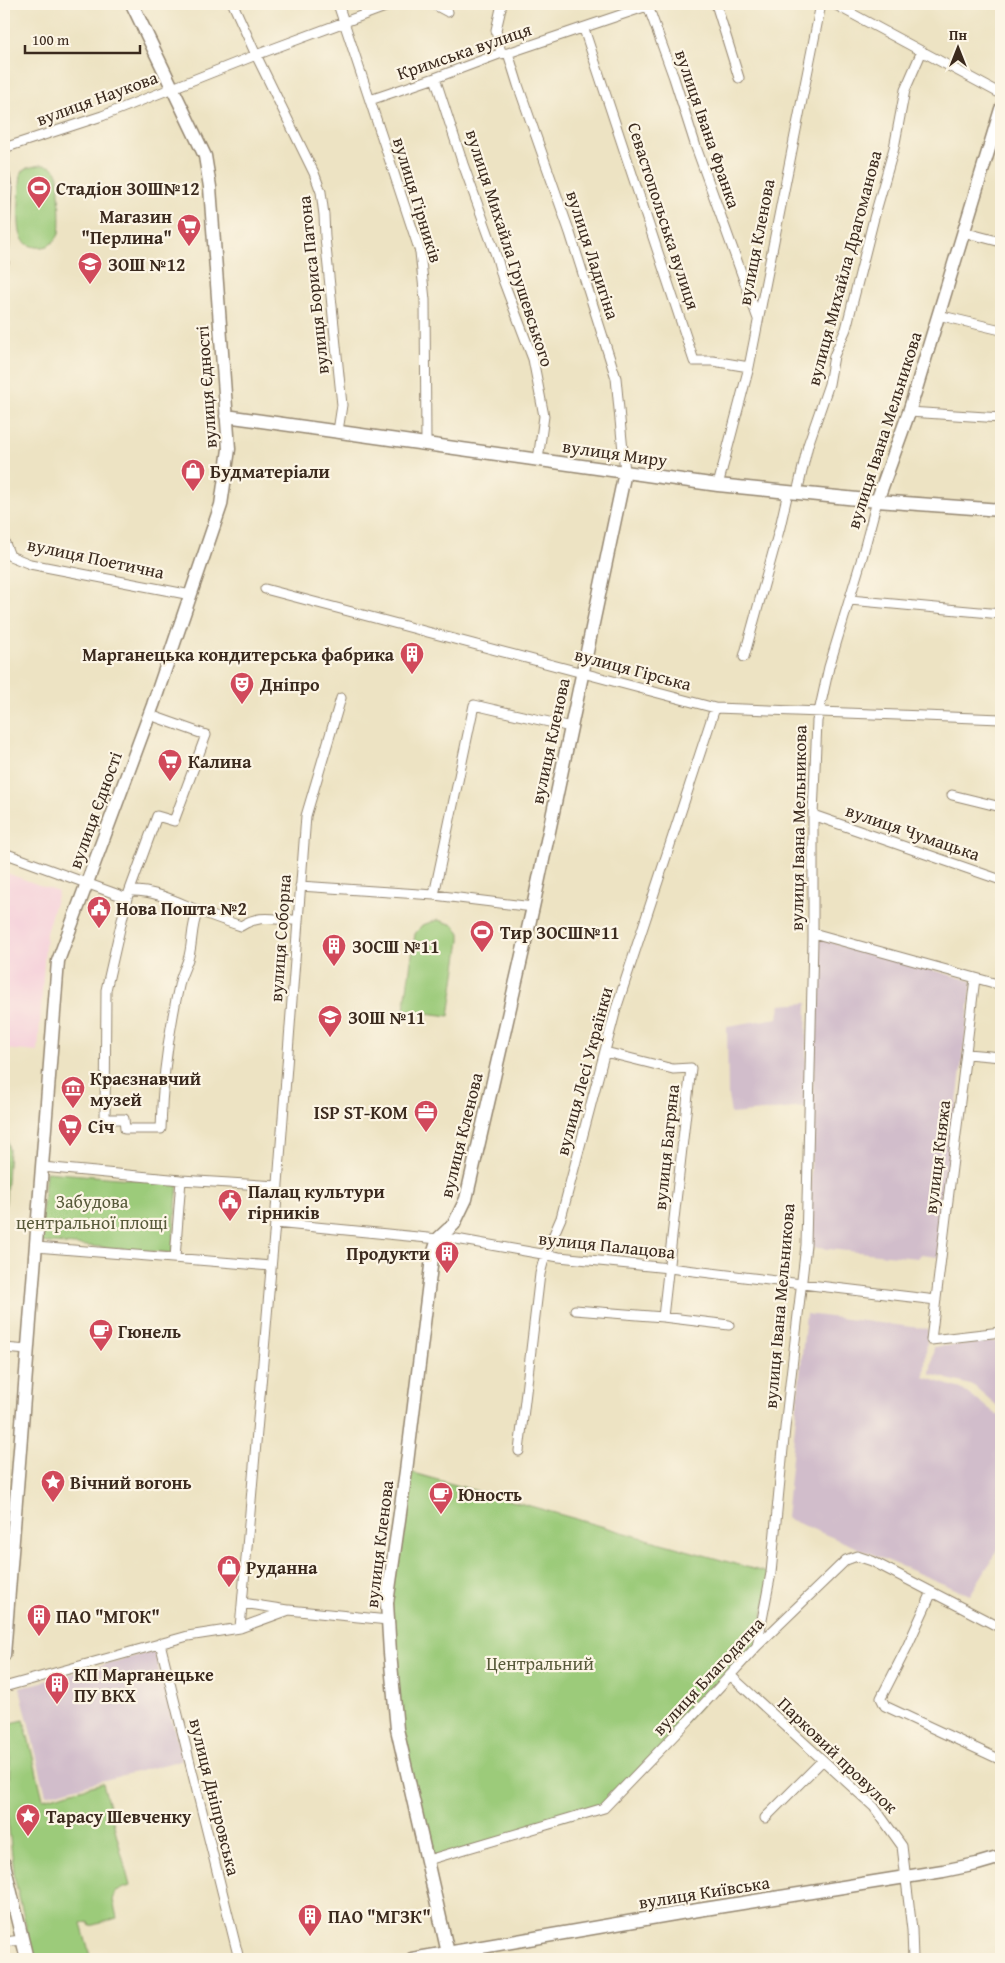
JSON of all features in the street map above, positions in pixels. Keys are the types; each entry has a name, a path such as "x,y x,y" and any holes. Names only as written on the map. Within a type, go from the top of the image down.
{"street":[{"name":"вулиця Єдності","path":"4,1654 58,961 150,714 191,595 221,504 229,449 210,187 205,156 132,4"},
{"name":"вулиця Бориса Патона","path":"234,4 303,150 320,192 324,215 342,405 338,431"},
{"name":"вулиця Гірників","path":"338,4 420,252 425,309 426,443"},
{"name":"вулиця Наукова","path":"4,148 102,116 256,54 393,4"},
{"path":"433,4 448,12"},
{"name":"вулиця Ладигіна","path":"502,4 496,30 518,85 570,233 616,378 625,472"},
{"path":"716,4 739,78"},
{"name":"вулиця Кленова","path":"718,485 749,367 821,4"},
{"path":"834,4 1001,94"},
{"name":"Кримська вулиця","path":"370,100 651,5"},
{"name":"вулиця Івана Франка","path":"651,5 696,147 758,319"},
{"name":"Севастопольська вулиця","path":"584,29 694,361 713,361 749,367"},
{"name":"вулиця Михайла Драгоманова","path":"744,657 780,527 830,384 834,356 846,330 894,148 905,90 922,51"},
{"name":"вулиця Михайла Грушевського","path":"435,78 503,280 532,359 544,416 538,460"},
{"name":"вулиця Івана Мельникова","path":"757,1646 771,1574 806,1246 813,933 813,815 815,741 819,713 827,674 850,600 877,501 909,412 1000,111"},
{"path":"4,169 7,187 4,263"},
{"path":"963,232 1001,242"},
{"path":"938,315 1001,330"},
{"path":"909,412 1001,418"},
{"name":"вулиця Миру","path":"226,416 718,485 877,501 1001,510"},
{"name":"вулиця Кленова","path":"448,1953 398,1729 387,1603 406,1471 432,1258 438,1239 454,1224 466,1199 533,907 625,472"},
{"name":"вулиця Поетична","path":"4,541 10,556 30,564 191,595"},
{"name":"вулиця Гірська","path":"265,588 715,708 1001,719"},
{"path":"850,600 1001,614"},
{"name":"вулиця Соборна","path":"240,1628 275,1223 306,816 341,698"},
{"path":"434,895 474,704 571,727"},
{"name":"вулиця Лесі Українки","path":"519,1451 540,1274 545,1255 561,1218 616,1009 715,708"},
{"path":"150,714 206,735 174,822 157,816 129,895 106,990 105,1118 124,1119 125,1129 161,1130 162,1099 170,1027 181,979 189,955 194,919 198,911"},
{"path":"952,795 1001,807"},
{"name":"вулиця Чумацька","path":"813,815 1001,880"},
{"path":"4,853 87,883 129,895 142,890 160,894 198,911 241,926 263,917 298,920"},
{"path":"300,886 434,895 533,907"},
{"path":"813,933 1001,985"},
{"name":"вулиця Княжа","path":"975,978 931,1340 1001,1332"},
{"name":"вулиця Багряна","path":"605,1052 673,1069 691,1068 663,1317"},
{"path":"967,1054 1001,1056"},
{"path":"42,1168 278,1186"},
{"path":"175,1258 181,1180"},
{"name":"вулиця Палацова","path":"275,1223 456,1240 545,1255 936,1300"},
{"path":"36,1247 271,1266"},
{"path":"575,1310 663,1317 730,1325"},
{"path":"4,1348 28,1350"},
{"name":"вулиця Благодатна","path":"428,1860 604,1808 757,1646 846,1560 857,1556 872,1561 1001,1628"},
{"path":"932,1592 881,1698 882,1702 884,1706 1001,1760"},
{"path":"242,1603 289,1610 388,1620"},
{"path":"4,1687 188,1636 240,1628 289,1610"},
{"name":"вулиця Дніпровська","path":"160,1644 239,1959"},
{"name":"Парковий провулок","path":"730,1675 874,1807 890,1826 902,1846 912,1930 913,1959"},
{"path":"765,1818 822,1760"},
{"name":"вулиця Київська","path":"412,1959 906,1877 977,1864 1001,1857"},
{"path":"4,1864 27,1959"},
{"path":"4,1942 22,1940"}],"shaded area":[{"path":"4,872 58,892 46,933 38,1052 4,1049"},
{"path":"817,938 972,981 938,1257 921,1255 917,1258 809,1247"},
{"path":"807,1003 805,1107 731,1114 728,1096 727,1026 778,1018 780,1005"},
{"path":"806,1314 928,1329 924,1377 961,1389 1001,1417 999,1430 1001,1433 1001,1545 970,1595 786,1518"},
{"path":"1001,1341 1001,1409 974,1386 930,1374 934,1347"},
{"path":"154,1651 182,1760 46,1795 20,1688"}],"green space":[{"name":"Стадіон ЗОШ№12","path":"40,165 50,166 57,172 59,192 59,234 52,243 45,247 33,246 23,240 19,225 21,173 27,168"},
{"path":"438,920 454,925 460,934 449,1016 404,1010 415,934 422,925"},
{"path":"4,1134 9,1150 4,1228"},
{"name":"Забудова центральної площі","path":"46,1172 178,1183 172,1253 39,1242"},
{"name":"Центральний","path":"406,1471 771,1574 757,1646 604,1808 428,1860 397,1729 387,1603"},
{"path":"24,1720 43,1799 103,1783 130,1886 116,1891 113,1900 117,1918 90,1926 88,1922 81,1924 91,1959 34,1959 15,1880 8,1821 11,1723"}],"place":[{"name":"Стадіон ЗОШ№12","path":"39,209"},
{"name":"Магазин \"Перлина\"","path":"189,247"},
{"name":"ЗОШ №12","path":"90,285"},
{"name":"Будматеріали","path":"193,492"},
{"name":"Марганецька кондитерська фабрика","path":"412,675"},
{"name":"Дніпро","path":"242,705"},
{"name":"Калина","path":"170,782"},
{"name":"Нова Пошта №2","path":"99,929"},
{"name":"Тир ЗОСШ№11","path":"482,953"},
{"name":"ЗОСШ №11","path":"334,967"},
{"name":"ЗОШ №11","path":"330,1038"},
{"name":"Краєзнавчий музей","path":"73,1109"},
{"name":"ISP ST-KOM","path":"426,1133"},
{"name":"Січ","path":"70,1147"},
{"name":"Палац культури гірників","path":"230,1222"},
{"name":"Продукти","path":"447,1274"},
{"name":"Гюнель","path":"101,1352"},
{"name":"Вічний вогонь","path":"53,1503"},
{"name":"Юность","path":"441,1515"},
{"name":"Руданна","path":"229,1588"},
{"name":"ПАО \"МГОК\"","path":"39,1637"},
{"name":"КП Марганецьке ПУ ВКХ","path":"57,1705"},
{"name":"Тарасу Шевченку","path":"28,1837"},
{"name":"ПАО \"МГЗК\"","path":"310,1937"}]}
